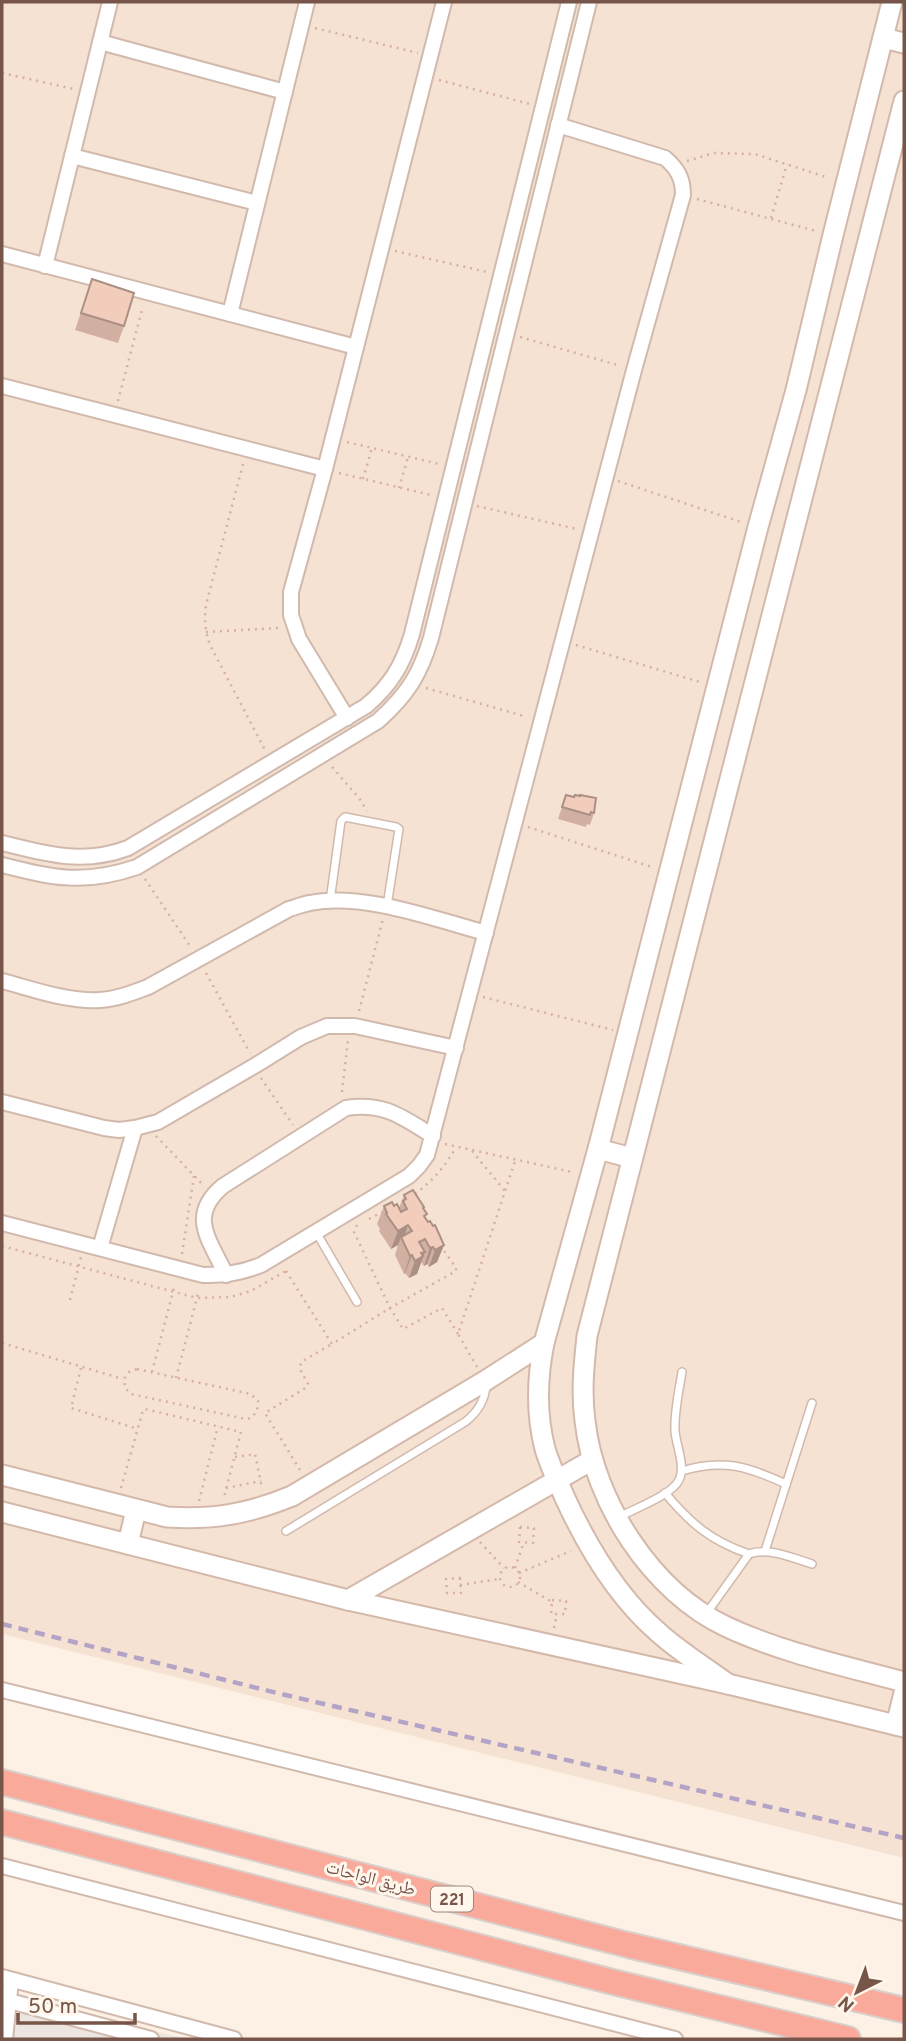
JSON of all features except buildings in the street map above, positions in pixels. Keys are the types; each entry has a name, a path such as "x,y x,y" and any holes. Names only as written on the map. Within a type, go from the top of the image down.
{"highway":[{"name":"طريق الواحات","path":"2,1782 628,1945 904,2010"},
{"name":"221","path":"6,1824 599,1979 848,2039"}],"street":[{"path":"45,266 110,2"},
{"path":"230,314 307,2"},
{"path":"347,718 299,639 294,627 291,592 444,2"},
{"path":"2,842 65,857 99,857 116,853 139,843 366,706 396,675 406,655 423,591 569,2"},
{"path":"2,865 63,879 102,877 136,867 378,721 397,704 412,684 424,662 589,2"},
{"path":"728,1684 658,1633 619,1591 587,1544 545,1448 539,1407 539,1371 544,1343 598,1149 758,527 796,390 832,235 892,2"},
{"path":"883,38 904,43"},
{"path":"100,42 285,92"},
{"path":"904,102 587,1336 583,1378 585,1421 592,1460 606,1497 616,1518 643,1558 659,1575 695,1607 725,1626 769,1644 904,1682"},
{"path":"2,1223 203,1275 226,1275 261,1265 316,1232 409,1176 427,1154 634,370 683,195 680,174 665,158 558,125"},
{"path":"72,156 257,203"},
{"path":"2,254 356,346"},
{"path":"501,279 518,285"},
{"path":"2,386 325,469"},
{"path":"796,390 829,398"},
{"path":"423,591 441,595"},
{"path":"208,801 217,819"},
{"path":"2,981 75,999 100,1000 124,996 148,987 289,909 309,903 330,901 387,906 486,933"},
{"path":"2,1102 119,1130 158,1122 301,1037 327,1026 352,1026 456,1048"},
{"path":"226,1275 206,1232 203,1219 205,1206 223,1185 346,1108 361,1105 393,1111 432,1138"},
{"path":"100,1248 141,1127"},
{"path":"598,1149 632,1158"},
{"path":"2,1475 167,1517 219,1517 244,1513 292,1496 544,1343"},
{"path":"348,1600 592,1460"},
{"path":"128,1544 136,1510"},
{"path":"2,1512 348,1600 728,1684 900,1726 904,1693"},
{"path":"2,1690 904,1913"},
{"path":"2,1866 675,2039"},
{"path":"5,2039 6,1979 234,2039"},
{"path":"5,2000 145,2038 144,2015"}],"lane":[{"path":"330,901 342,818 399,829 387,906"},
{"path":"316,1232 357,1302"},
{"path":"616,1518 674,1488 680,1480 682,1471 675,1420 682,1371"},
{"path":"286,1531 466,1422 484,1400 485,1381"},
{"path":"765,1551 812,1403"},
{"path":"682,1471 706,1465 732,1465 747,1468 786,1484"},
{"path":"665,1493 700,1530 749,1554"},
{"path":"705,1614 749,1554 765,1551 812,1564"}],"path":[{"path":"302,25 430,56"},
{"path":"2,73 88,93"},
{"path":"425,76 543,108"},
{"path":"674,165 714,153 755,154 846,183"},
{"path":"770,219 787,164"},
{"path":"683,195 832,235"},
{"path":"382,248 501,279"},
{"path":"114,415 147,292"},
{"path":"506,334 634,370"},
{"path":"333,438 453,468"},
{"path":"363,479 372,448"},
{"path":"247,450 206,605 206,632 210,645 272,762"},
{"path":"400,488 408,457"},
{"path":"325,469 446,499"},
{"path":"606,477 758,527"},
{"path":"464,503 591,533"},
{"path":"206,632 294,627"},
{"path":"563,641 717,687"},
{"path":"412,684 542,721"},
{"path":"320,756 347,783 374,823"},
{"path":"515,823 669,872"},
{"path":"136,867 198,959 255,1066 300,1136"},
{"path":"341,1111 352,1026 387,906"},
{"path":"470,994 628,1034"},
{"path":"141,1127 212,1195"},
{"path":"432,1138 472,1151 589,1176"},
{"path":"390,1187 406,1199 432,1180 446,1165 456,1147"},
{"path":"472,1151 505,1191"},
{"path":"485,1381 458,1334 515,1161"},
{"path":"152,1372 179,1268 194,1176"},
{"path":"386,1210 355,1226 354,1232 390,1308 456,1271 457,1268 442,1248"},
{"path":"70,1300 84,1244"},
{"path":"2,1246 197,1298 231,1297 251,1291 286,1271"},
{"path":"176,1378 203,1275"},
{"path":"2,1343 124,1379"},
{"path":"265,1413 307,1387 300,1369 302,1362 332,1344"},
{"path":"81,1367 71,1408 138,1429"},
{"path":"132,1370 152,1372 251,1394 258,1401 257,1411 251,1418 246,1419 131,1394 125,1388 124,1379 132,1370"},
{"path":"116,1505 145,1409 241,1432 219,1517"},
{"path":"257,1411 265,1413 309,1486"},
{"path":"195,1518 218,1426"},
{"path":"235,1457 255,1454 265,1507"},
{"path":"226,1488 261,1480"},
{"path":"520,1527 534,1528 533,1543 524,1542 519,1541 520,1527"},
{"path":"469,1531 504,1568 514,1568 519,1573"},
{"path":"514,1568 524,1542"},
{"path":"519,1573 587,1544"},
{"path":"499,1579 504,1568"},
{"path":"499,1579 504,1585 512,1586 518,1582 519,1573"},
{"path":"447,1578 460,1578 460,1585 460,1593 447,1593 447,1578"},
{"path":"460,1585 499,1579"},
{"path":"518,1582 552,1602"},
{"path":"566,1601 565,1614 551,1614 552,1602 566,1601"}],"shaded area":[{"path":"2,2 904,2 904,1858 2,1634"},
{"path":"2,1994 187,2039 2,2039"}],"railway":[{"path":"2,1624 281,1694 904,1838"}]}
